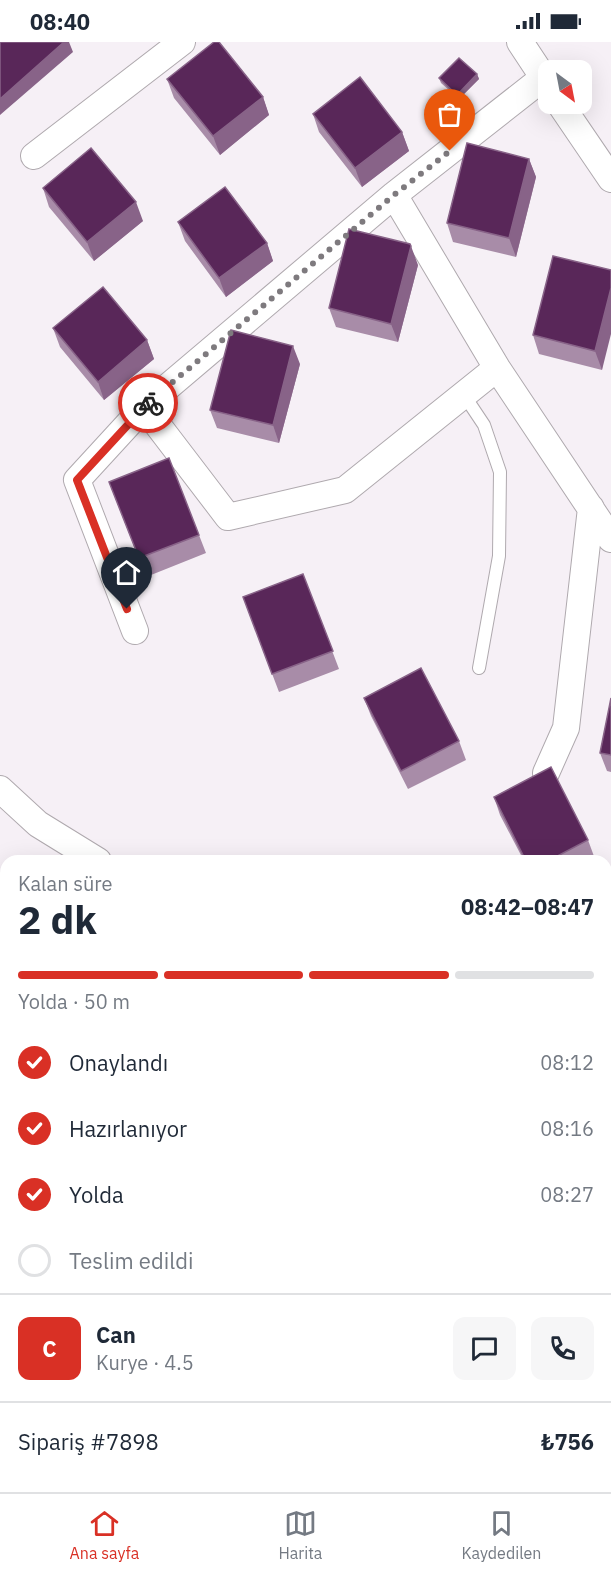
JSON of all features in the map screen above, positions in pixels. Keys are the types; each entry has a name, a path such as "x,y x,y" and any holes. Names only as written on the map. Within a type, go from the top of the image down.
{"street":[{"path":"34,156 182,42"},
{"path":"519,42 538,70"},
{"path":"135,631 77,480 144,406 394,195 538,88"},
{"path":"567,114 609,171"},
{"path":"394,195 497,369 611,539"},
{"path":"144,406 228,517 345,490 497,369"},
{"path":"546,773 566,728 591,508"},
{"path":"0,789 38,824 88,855"}],"lane":[{"path":"464,395 484,425 500,472 499,556 479,668"}],"building":[{"path":"0,42 64,42 0,99"},
{"path":"214,42 219,42 263,97 213,136 167,79"},
{"path":"459,58 477,74 457,95 439,78"},
{"path":"360,77 402,132 355,168 313,114"},
{"path":"467,143 529,159 509,238 447,223"},
{"path":"91,148 136,202 87,242 43,188"},
{"path":"225,187 267,243 219,278 178,222"},
{"path":"349,229 411,246 391,324 329,308"},
{"path":"553,256 611,270 611,288 595,351 533,335"},
{"path":"103,287 147,340 98,382 53,328"},
{"path":"231,330 293,346 273,425 210,410"},
{"path":"169,458 199,535 139,558 109,482"},
{"path":"303,574 333,651 272,674 243,597"},
{"path":"421,668 459,741 401,771 364,698"},
{"path":"611,698 611,755 600,753"},
{"path":"551,767 588,840 559,855 523,855 494,797"}],"way so far":[{"path":"148,403 394,195 450,151"}],"route":[{"path":"127,609 77,480 148,403"}]}
